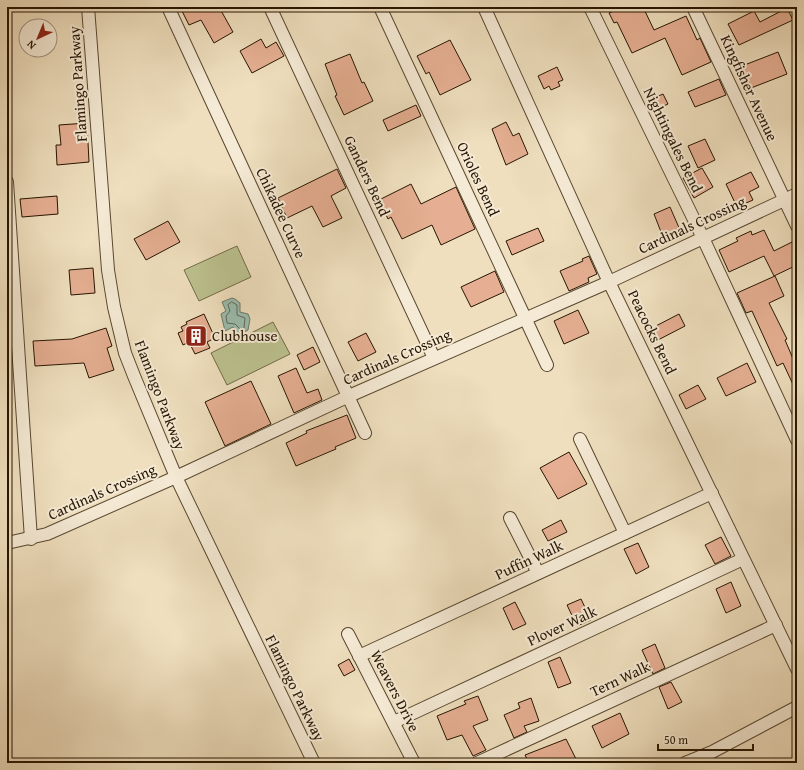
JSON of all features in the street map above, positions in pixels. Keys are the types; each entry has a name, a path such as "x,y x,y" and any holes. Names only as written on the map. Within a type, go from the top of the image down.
{"street":[{"name":"Flamingo Parkway","path":"88,7 108,270 114,307 125,352 176,477 314,763"},
{"name":"Chikadee Curve","path":"168,7 365,433"},
{"name":"Ganders Bend","path":"270,7 434,358"},
{"name":"Orioles Bend","path":"380,7 547,365"},
{"name":"Peacocks Bend","path":"484,7 609,282 797,669"},
{"name":"Nightingales Bend","path":"590,7 703,238 797,440"},
{"name":"Kingfisher Avenue","path":"693,7 797,226"},
{"path":"7,182 31,539"},
{"name":"Cardinals Crossing","path":"7,542 31,539 47,534 176,477 349,396 609,282 797,194"},
{"path":"580,439 625,533"},
{"name":"Puffin Walk","path":"359,656 712,493"},
{"path":"510,518 538,573"},
{"name":"Plover Walk","path":"394,722 743,559"},
{"name":"Tern Walk","path":"477,763 776,625"},
{"name":"Weavers Drive","path":"348,634 414,763"},
{"path":"685,763 712,752 797,707"}],"green space":[{"path":"237,246 251,277 199,301 184,270"},
{"path":"273,322 290,354 227,385 211,353"}],"water":[{"path":"232,298 240,303 240,312 248,314 250,319 248,330 237,336 233,327 225,331 221,314 226,311 222,302"}],"building":[{"path":"180,7 219,7 233,32 214,43 201,20 189,25"},
{"path":"623,7 643,7 654,30 686,16 697,40 700,38 711,62 682,75 665,38 632,53 617,22 614,23 609,13"},
{"path":"787,8 793,20 739,45 728,24 754,11 760,22"},
{"path":"261,39 266,48 276,42 284,56 252,73 240,51"},
{"path":"450,40 471,80 440,95 429,72 426,74 417,56"},
{"path":"778,52 787,74 751,88 742,66"},
{"path":"350,54 362,83 364,82 373,101 344,115 335,96 337,95 325,64"},
{"path":"557,67 563,80 558,82 560,86 551,90 549,86 544,89 538,76"},
{"path":"719,79 726,95 695,107 688,92"},
{"path":"663,94 668,104 657,109 652,99"},
{"path":"416,105 421,116 388,131 383,120"},
{"path":"506,122 513,136 519,133 528,154 506,165 492,129"},
{"path":"87,123 89,162 57,165 56,145 61,145 59,125"},
{"path":"705,139 715,160 698,168 688,146"},
{"path":"702,168 713,187 694,198 683,178"},
{"path":"337,169 346,188 331,196 342,218 323,227 312,206 287,218 278,198"},
{"path":"751,172 759,187 749,192 753,200 737,207 726,184"},
{"path":"411,184 421,204 456,187 475,229 441,245 432,225 402,239 391,217 388,219 379,200"},
{"path":"57,196 58,214 22,217 20,199"},
{"path":"670,207 680,230 663,237 654,214"},
{"path":"168,221 180,242 146,260 134,239"},
{"path":"538,228 544,241 512,255 506,241"},
{"path":"764,230 774,251 794,241 797,248 797,265 774,276 764,256 729,272 719,250 738,241 736,238 751,231 752,235"},
{"path":"589,256 597,274 588,278 589,282 569,291 560,271 583,261 582,259"},
{"path":"93,268 95,293 71,295 69,270"},
{"path":"495,271 504,292 471,307 461,287"},
{"path":"775,276 784,296 769,303 787,339 785,340 797,368 797,393 783,363 777,366 752,311 746,313 737,293"},
{"path":"578,310 589,333 564,344 554,321"},
{"name":"Clubhouse","path":"204,314 215,338 207,342 210,348 195,354 189,342 183,345 178,333 183,331 181,327 187,324 186,322"},
{"path":"679,314 685,326 658,340 652,328"},
{"path":"106,328 112,346 107,348 114,370 89,378 84,363 35,366 33,341 72,339"},
{"path":"366,333 376,352 358,361 348,342"},
{"path":"313,347 320,362 304,370 297,355"},
{"path":"747,363 756,382 726,396 717,378"},
{"path":"296,368 307,393 318,389 322,400 294,413 278,376"},
{"path":"251,381 271,424 225,446 205,402"},
{"path":"698,385 706,399 686,409 679,395"},
{"path":"347,415 356,438 335,447 336,449 296,466 286,443 307,433 306,431"},
{"path":"569,452 587,484 558,499 540,468"},
{"path":"561,520 567,532 548,541 542,530"},
{"path":"721,537 731,556 715,564 705,545"},
{"path":"638,543 649,567 636,574 624,549"},
{"path":"731,582 741,606 726,613 716,589"},
{"path":"581,599 591,620 577,626 567,605"},
{"path":"515,602 526,624 513,630 503,608"},
{"path":"655,644 665,668 653,674 642,650"},
{"path":"560,657 571,683 558,688 548,662"},
{"path":"349,659 355,670 344,676 338,665"},
{"path":"671,682 682,702 668,709 659,687"},
{"path":"478,696 488,720 473,726 486,750 473,756 462,735 447,740 437,716 466,704 464,701"},
{"path":"531,698 539,721 524,726 527,732 514,738 504,715 520,708 518,703"},
{"path":"620,713 629,734 602,748 592,726"},
{"path":"566,739 576,759 567,763 529,763 525,755"}],"place":[{"name":"Clubhouse","path":"196,336"}]}
